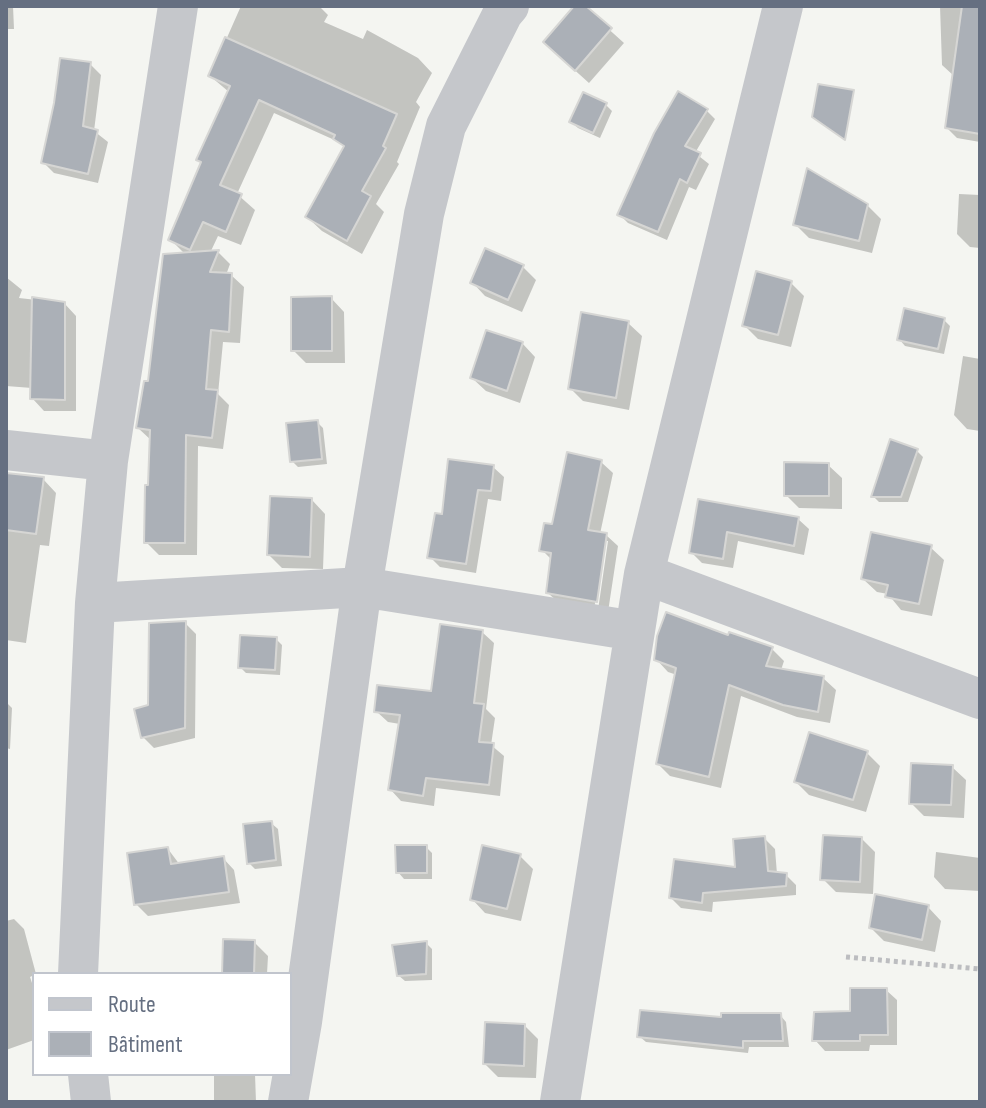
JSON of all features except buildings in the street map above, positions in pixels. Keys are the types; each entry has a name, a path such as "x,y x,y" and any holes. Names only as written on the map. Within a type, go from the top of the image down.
{"street":[{"path":"78,972 95,603 108,461 178,6"},
{"path":"288,1102 302,1022 362,587 424,214 446,126 509,6"},
{"path":"560,1102 644,574 783,6"},
{"path":"6,450 108,461"},
{"path":"644,574 980,699"},
{"path":"95,603 362,587 635,631"},
{"path":"88,1076 91,1102"}],"path":[{"path":"846,957 980,969"}]}
